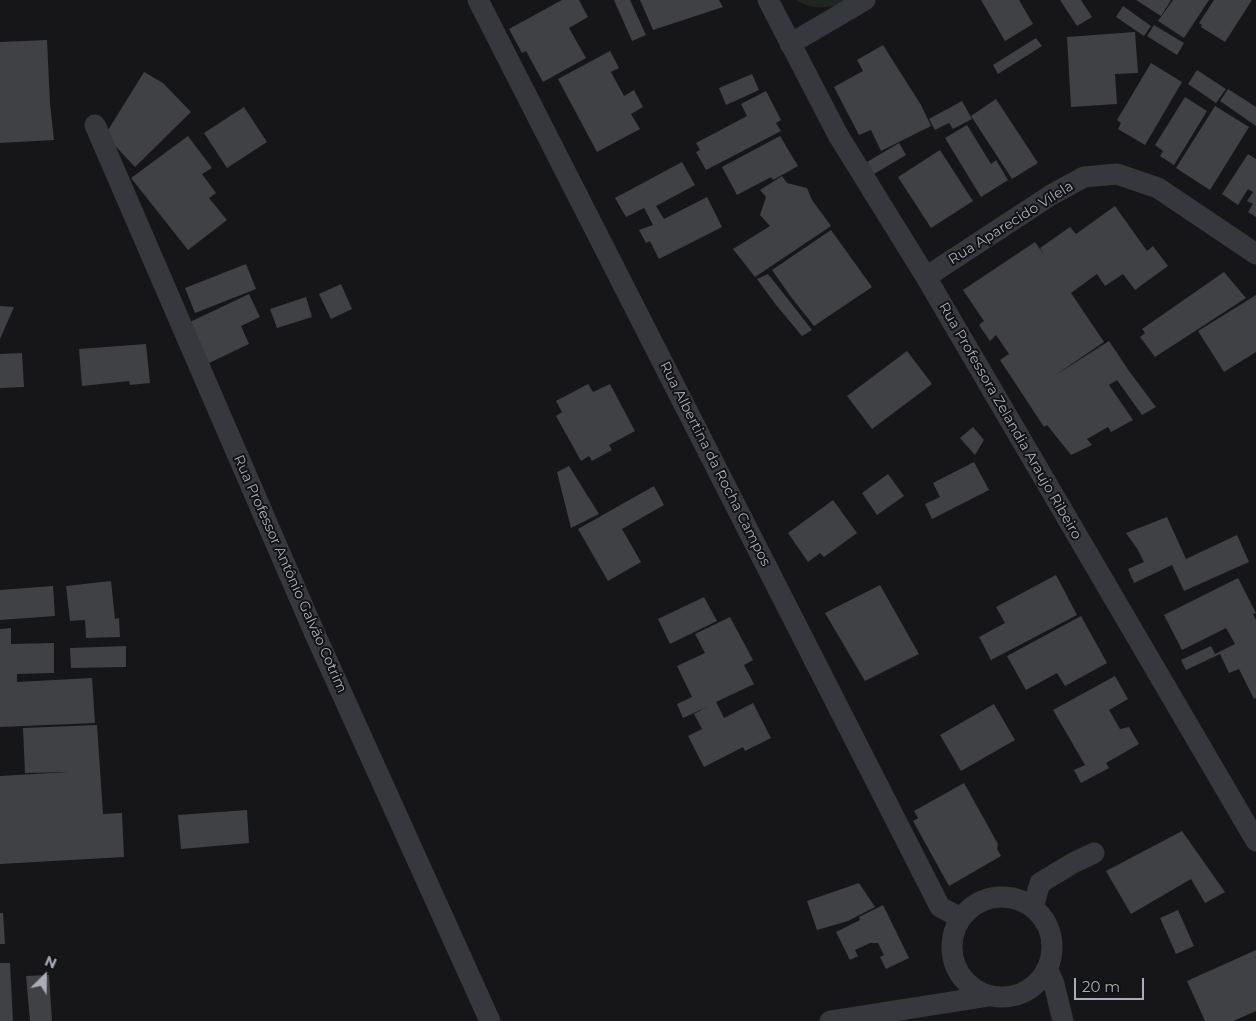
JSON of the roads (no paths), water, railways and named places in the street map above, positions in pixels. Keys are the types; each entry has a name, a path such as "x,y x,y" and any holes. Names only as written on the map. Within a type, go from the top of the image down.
{"street":[{"name":"Rua Albertina da Rocha Campos","path":"478,0 940,907 961,918"},
{"name":"Rua Professora Zelandia Araujo Ribeiro","path":"768,0 838,135 926,277 1256,841"},
{"path":"790,44 865,0"},
{"name":"Rua Professor Antônio Galvão Cotrim","path":"95,125 315,634 490,1021"},
{"name":"Rua Aparecido Vilela","path":"926,277 1059,191 1084,177 1117,174 1158,188 1256,254"},
{"path":"1033,907 1040,883 1072,863 1094,853"},
{"path":"830,1021 989,996 1006,997 1023,993 1038,984 1048,970 1053,953 1052,936 1045,920 1033,907 1018,899 1002,896 986,899 972,906 961,918 954,932 952,948 954,964 962,978 974,988 989,996"},
{"path":"1048,970 1054,984 1063,1021"}]}
